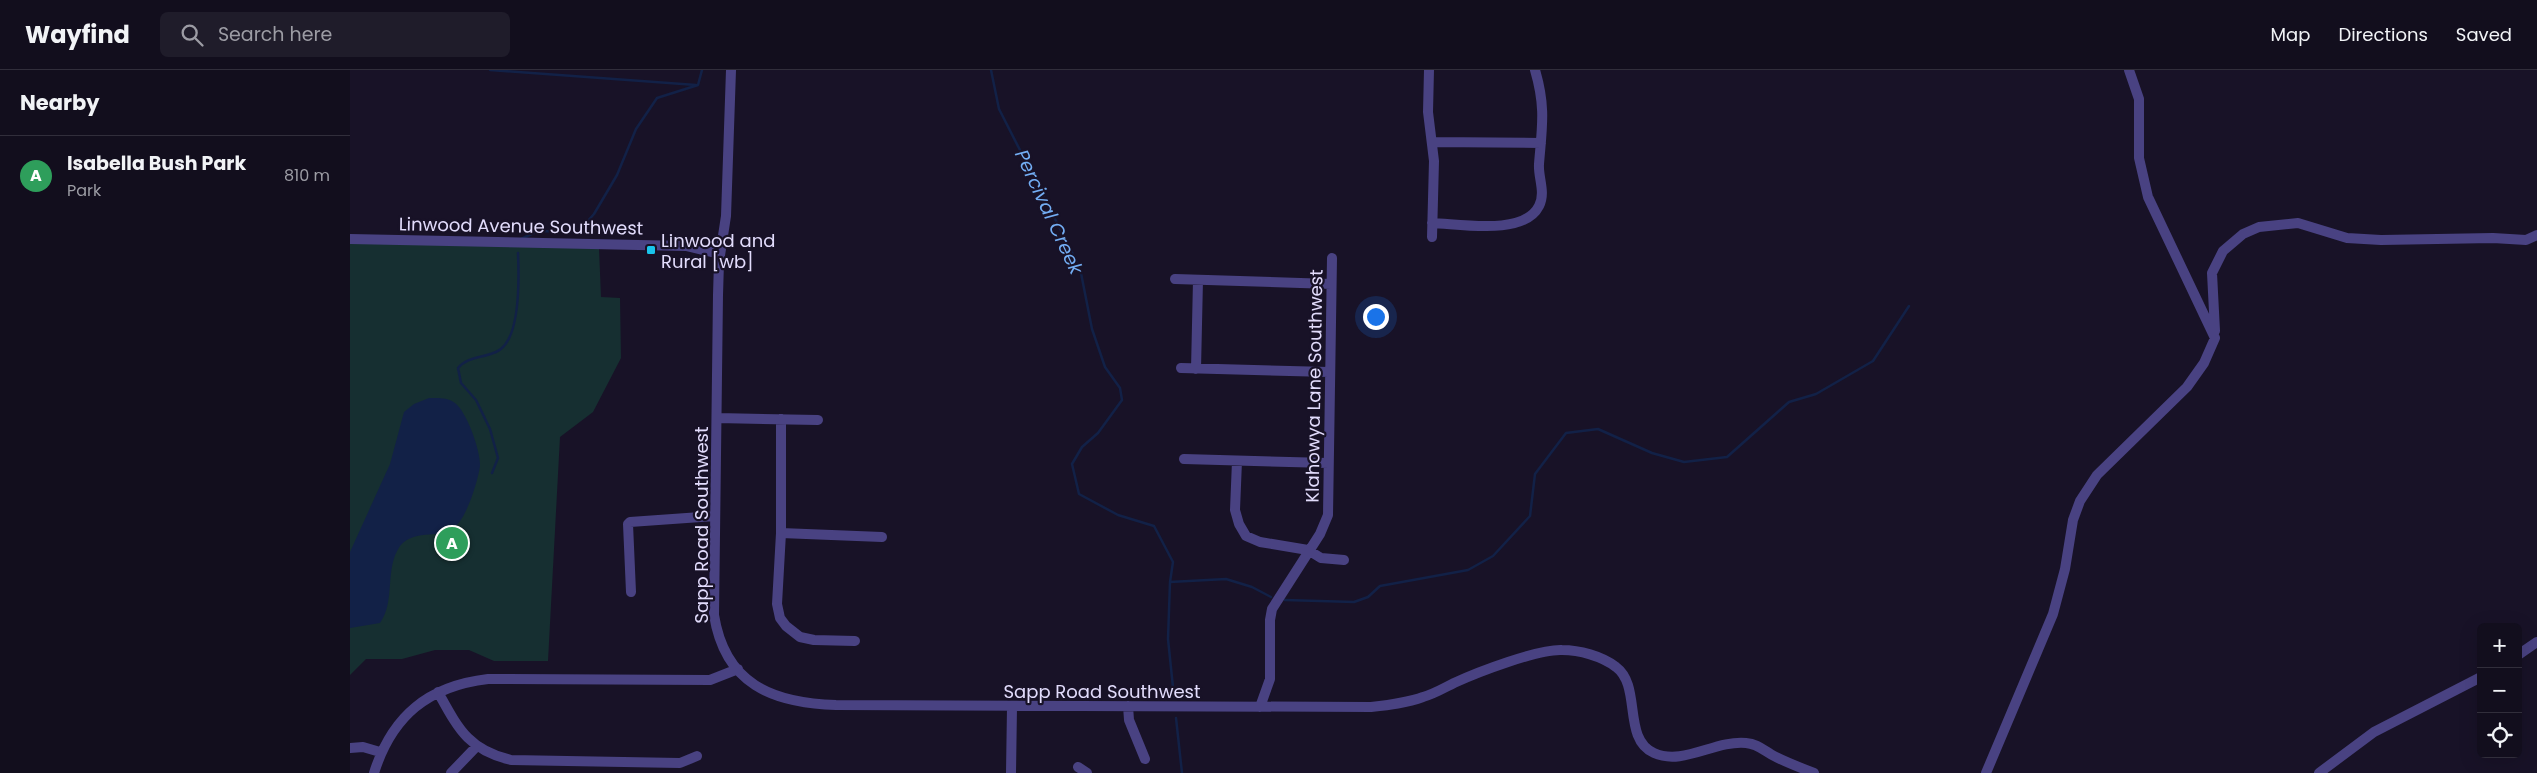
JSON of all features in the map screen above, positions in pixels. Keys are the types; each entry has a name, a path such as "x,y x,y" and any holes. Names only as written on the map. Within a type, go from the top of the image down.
{"street":[{"name":"Sapp Road Southwest","path":"731,70 726,216 720,254 718,295 718,418 714,615 718,637 738,670 753,684 768,693 798,702 876,706 1371,707 1397,704 1425,697 1456,682 1539,653 1562,649 1601,659 1618,668 1628,687 1639,742 1652,752 1666,757 1720,744 1745,743 1760,746 1774,756 1814,773"},
{"path":"1428,70 1428,112 1432,142 1432,238"},
{"path":"1432,223 1508,226 1522,222 1532,216 1540,205 1542,193 1539,168 1544,106 1535,70"},
{"path":"2129,70 2139,99 2139,158 2148,197 2215,334"},
{"path":"1432,142 1541,142"},
{"path":"1986,773 2053,614 2065,569 2073,520 2080,501 2097,475 2188,387 2204,363 2215,334 2212,273 2223,251 2243,234 2259,227 2298,223 2347,238 2381,240 2460,238 2526,240 2537,235"},
{"name":"Linwood Avenue Southwest","path":"350,239 686,246 720,254"},
{"name":"Klahowya Lane Southwest","path":"1260,707 1270,679 1270,615 1308,550 1320,534 1328,515 1332,258"},
{"path":"1175,280 1331,284"},
{"path":"1196,369 1198,280"},
{"path":"1181,368 1329,372"},
{"path":"718,418 818,420"},
{"path":"781,419 781,533 777,604 780,618 796,635 808,639 855,641"},
{"path":"1184,459 1328,463"},
{"path":"1237,460 1235,510 1239,524 1246,536 1260,542 1308,550 1321,558 1344,560"},
{"path":"631,592 628,524 630,522 715,516"},
{"path":"781,533 882,537"},
{"path":"2522,652 2537,642"},
{"path":"374,773 380,752 404,716 438,692 466,681 488,679 710,680 738,670"},
{"path":"2319,773 2374,732 2477,679"},
{"path":"438,692 458,727 476,747 511,760 680,763 696,756"},
{"path":"1128,706 1129,720 1144,759"},
{"path":"1011,773 1012,707"},
{"path":"451,773 476,747"},
{"path":"350,748 363,748 380,752"}],"green space":[{"path":"350,243 599,248 601,297 620,298 621,358 593,412 560,437 548,661 494,661 469,650 435,650 402,659 366,659 350,675"}],"water":[{"path":"429,398 452,401 460,408 468,423 480,460 477,480 471,498 464,515 451,530 444,533 414,537 406,540 400,546 392,565 388,605 380,623 350,628 350,552 390,464 404,412 414,404"}],"waterway":[{"path":"490,70 696,85"},
{"path":"521,239 538,231 578,232 594,214 617,175 636,129 657,98 698,85 702,70"},
{"name":"Percival Creek","path":"991,70 999,109 1080,268 1092,329 1105,367 1120,388 1122,400 1098,433 1082,447 1072,464 1079,494 1118,515 1154,526 1173,562 1170,582 1168,639 1174,697"},
{"path":"492,473 498,458 490,429 476,400 461,383 458,368 470,360 496,352 504,346 510,336 517,307 518,253"},
{"path":"1285,600 1354,602 1368,597 1380,586 1468,570 1493,556 1530,516 1535,474 1566,433 1598,429 1652,453 1684,462 1727,457 1789,402 1816,394 1873,361 1909,306"},
{"path":"1170,582 1226,579 1252,587 1271,597"},
{"name":"Percival Creek","path":"1176,718 1182,773"}],"place":[{"name":"Linwood and Rural [wb]","path":"651,250"},
{"name":"Isabella Bush Park","path":"452,543"}]}
